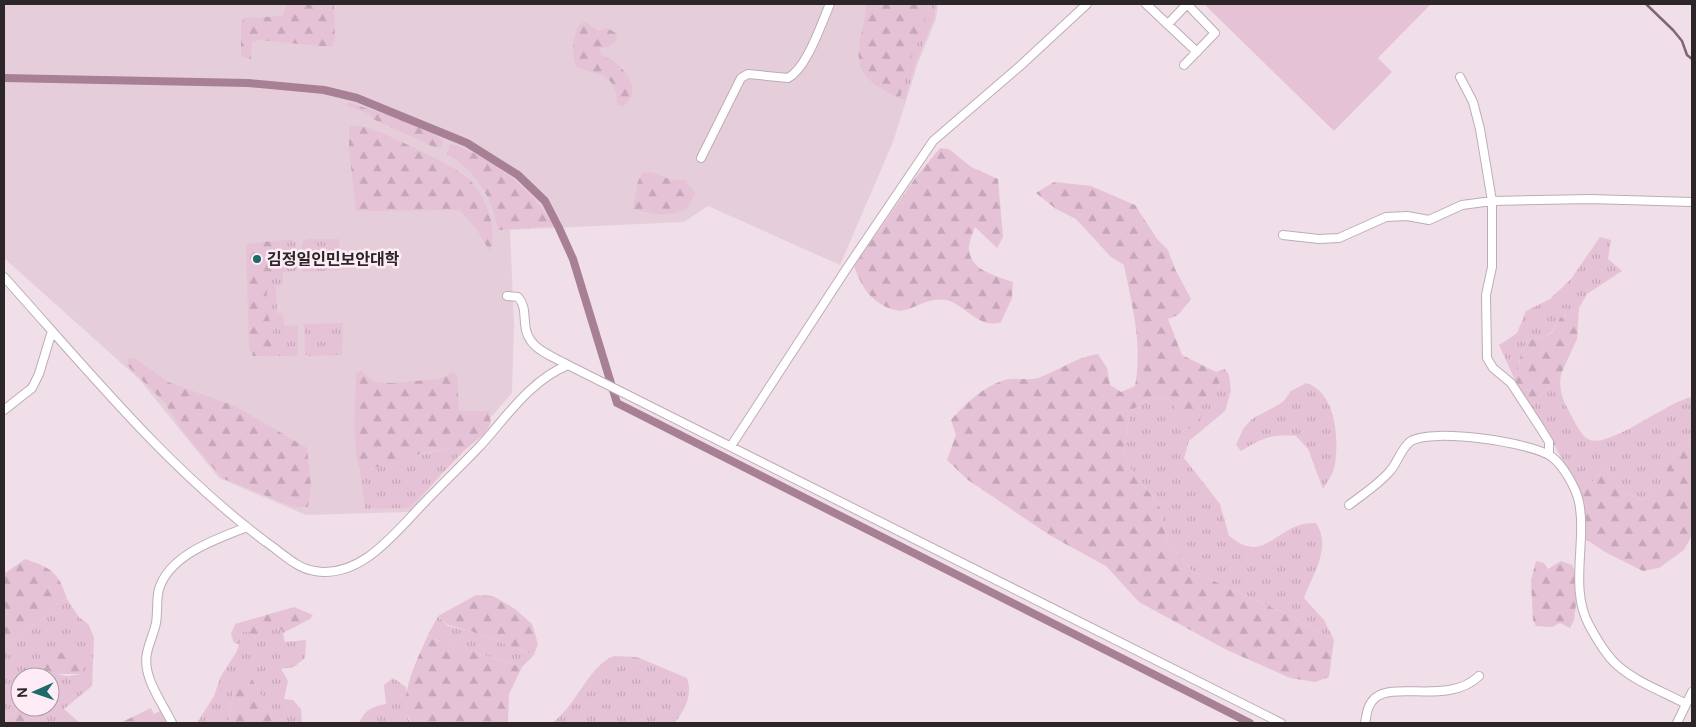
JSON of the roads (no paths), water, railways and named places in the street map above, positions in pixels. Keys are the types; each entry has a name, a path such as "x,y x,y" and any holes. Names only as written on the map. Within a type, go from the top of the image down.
{"street":[{"path":"701,158 740,78 748,74 781,78 793,75 808,53 830,4"},
{"path":"731,446 847,268 933,141 1020,66 1087,4"},
{"path":"1146,4 1197,52"},
{"path":"1168,24 1187,4 1215,33 1184,65"},
{"path":"1460,76 1473,102 1480,129 1492,201 1492,267 1486,296 1487,358 1493,368 1512,383 1549,442 1549,455"},
{"path":"1283,235 1319,239 1340,238 1386,217 1407,216 1429,220 1462,204 1492,201 1590,199 1692,202"},
{"path":"4,278 151,441 247,528 296,564 315,572 340,570 366,559 479,446 540,380 568,365"},
{"path":"507,296 518,297 524,304 528,340 536,348 1281,723"},
{"path":"4,410 32,388 39,374 52,331"},
{"path":"1349,506 1388,474 1410,442 1420,437 1436,435 1522,444 1549,455 1559,464 1578,499 1581,518 1582,607 1589,624 1616,664 1686,704"},
{"path":"172,723 150,681 147,670 147,653 156,627 160,589 172,567 188,555 222,537 247,528"},
{"path":"1365,723 1370,705 1381,694 1452,690 1468,684 1479,676"},
{"path":"1677,723 1692,692"}],"waterway":[{"path":"1646,4 1673,30 1682,41 1687,55 1692,59"},
{"path":"4,78 248,83 324,90 357,98 467,143 518,175 545,201 573,259 617,403 1250,723"}],"place":[{"name":"김정일인민보안대학","path":"257,259"}]}
